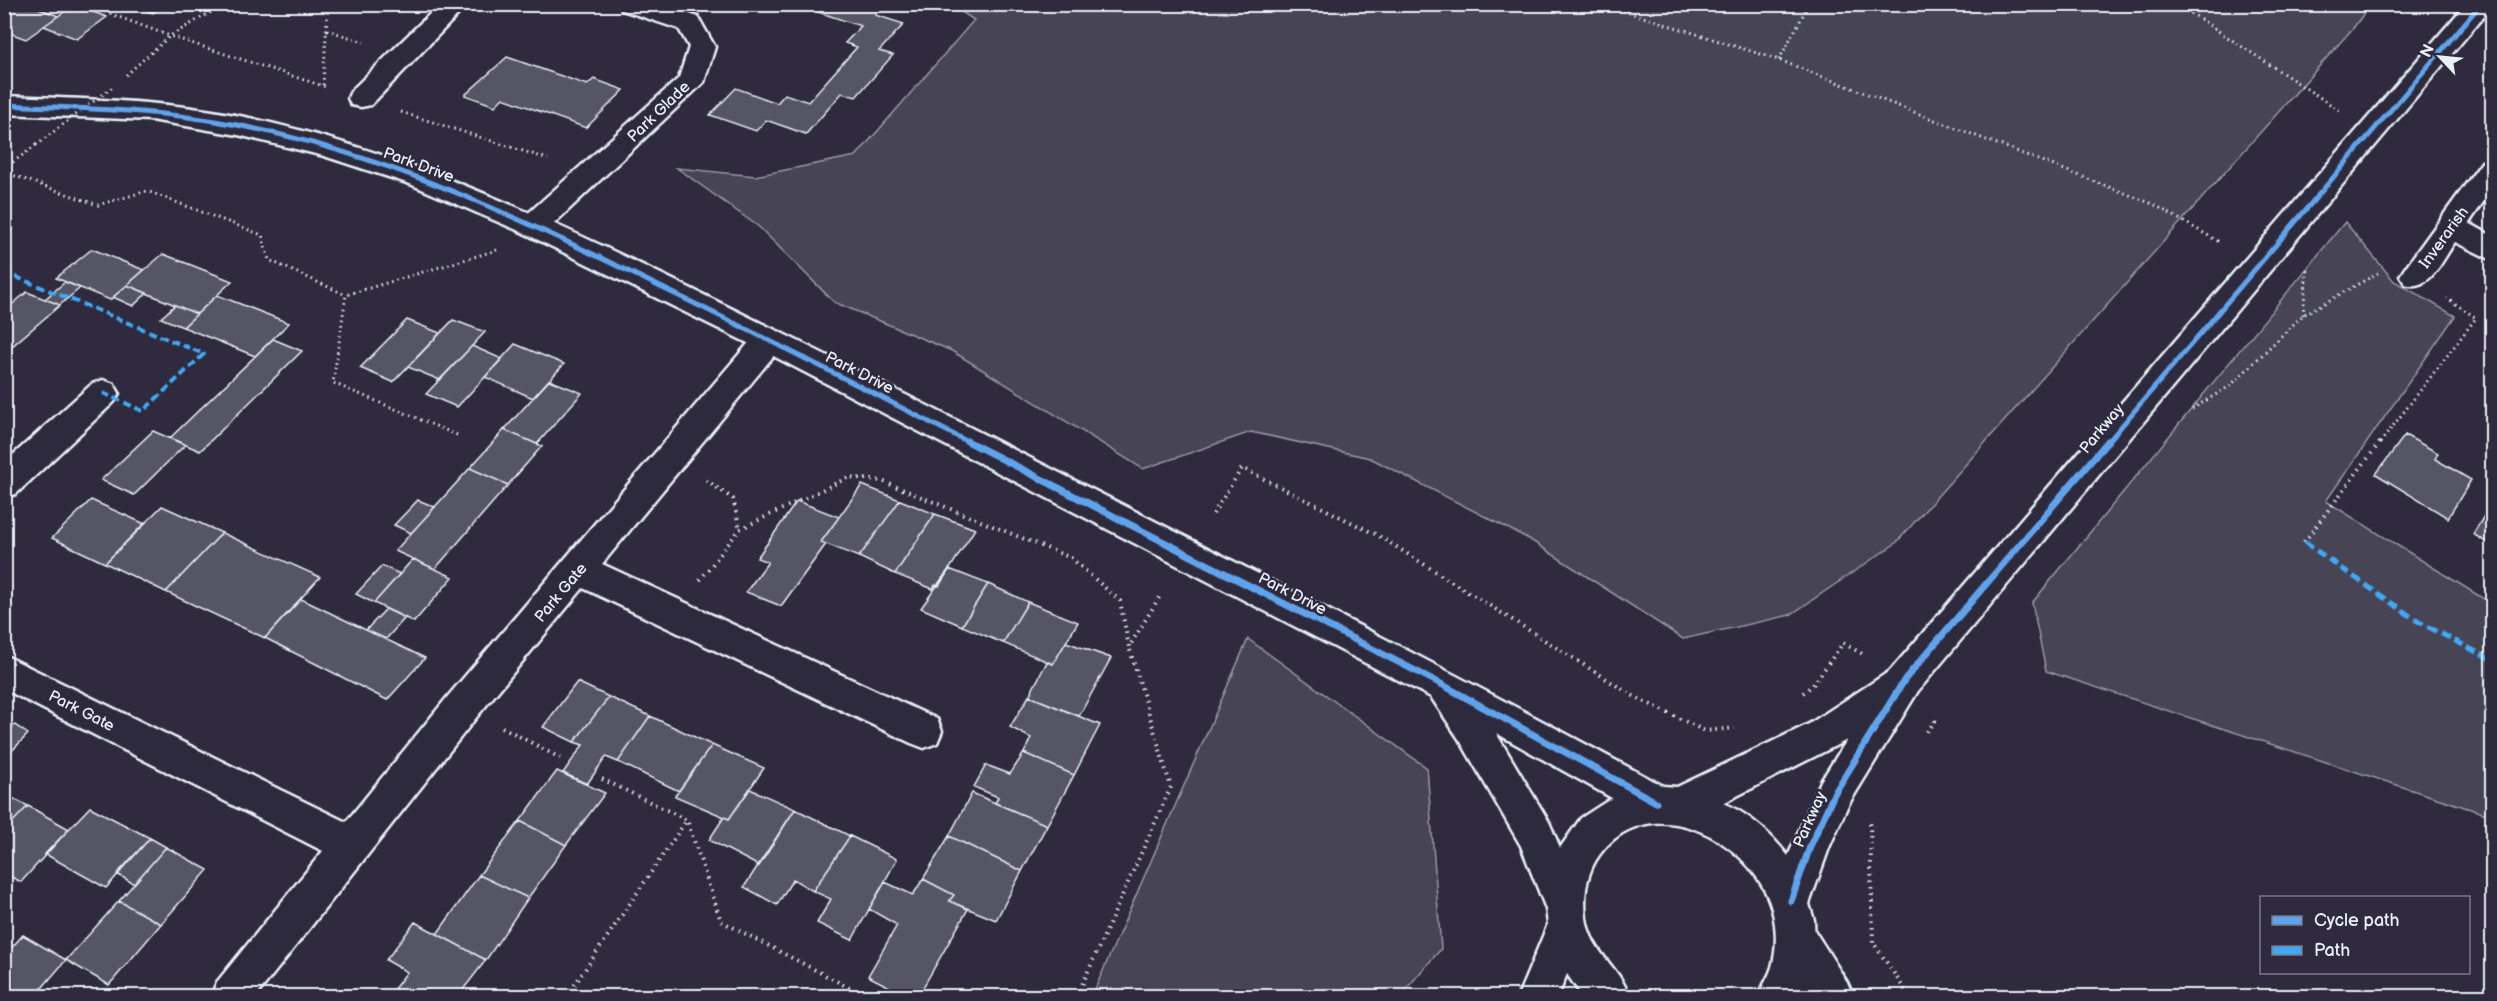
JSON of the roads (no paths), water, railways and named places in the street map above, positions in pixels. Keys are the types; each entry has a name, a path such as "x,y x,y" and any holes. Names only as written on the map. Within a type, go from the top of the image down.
{"street":[{"path":"361,98 456,4"},
{"name":"Park Glade","path":"534,225 691,82 702,47 689,23 631,4"},
{"name":"Parkway","path":"1778,996 1791,975 1794,920 1811,844 1834,794 1905,679 2481,4"},
{"name":"Park Drive","path":"4,105 151,111 238,125 328,147 420,177 534,225 769,340 1441,684 1668,804 1716,816 1749,837 1774,867 1794,920 1833,996"},
{"name":"Inverarish","path":"2415,276 2493,170"},
{"path":"2451,226 2493,249"},
{"name":"Park Gate","path":"231,996 462,707 580,570 769,340"},
{"path":"4,484 103,393"},
{"path":"580,570 924,731"},
{"name":"Park Gate","path":"4,671 353,846"},
{"name":"Parkway","path":"1566,914 1570,867 1588,836 1613,815 1632,807 1668,804 1822,736 1905,679"},
{"name":"Park Drive","path":"1441,684 1474,730 1536,835 1566,914 1572,943 1592,980 1609,996"},
{"path":"1538,996 1566,914"}]}
